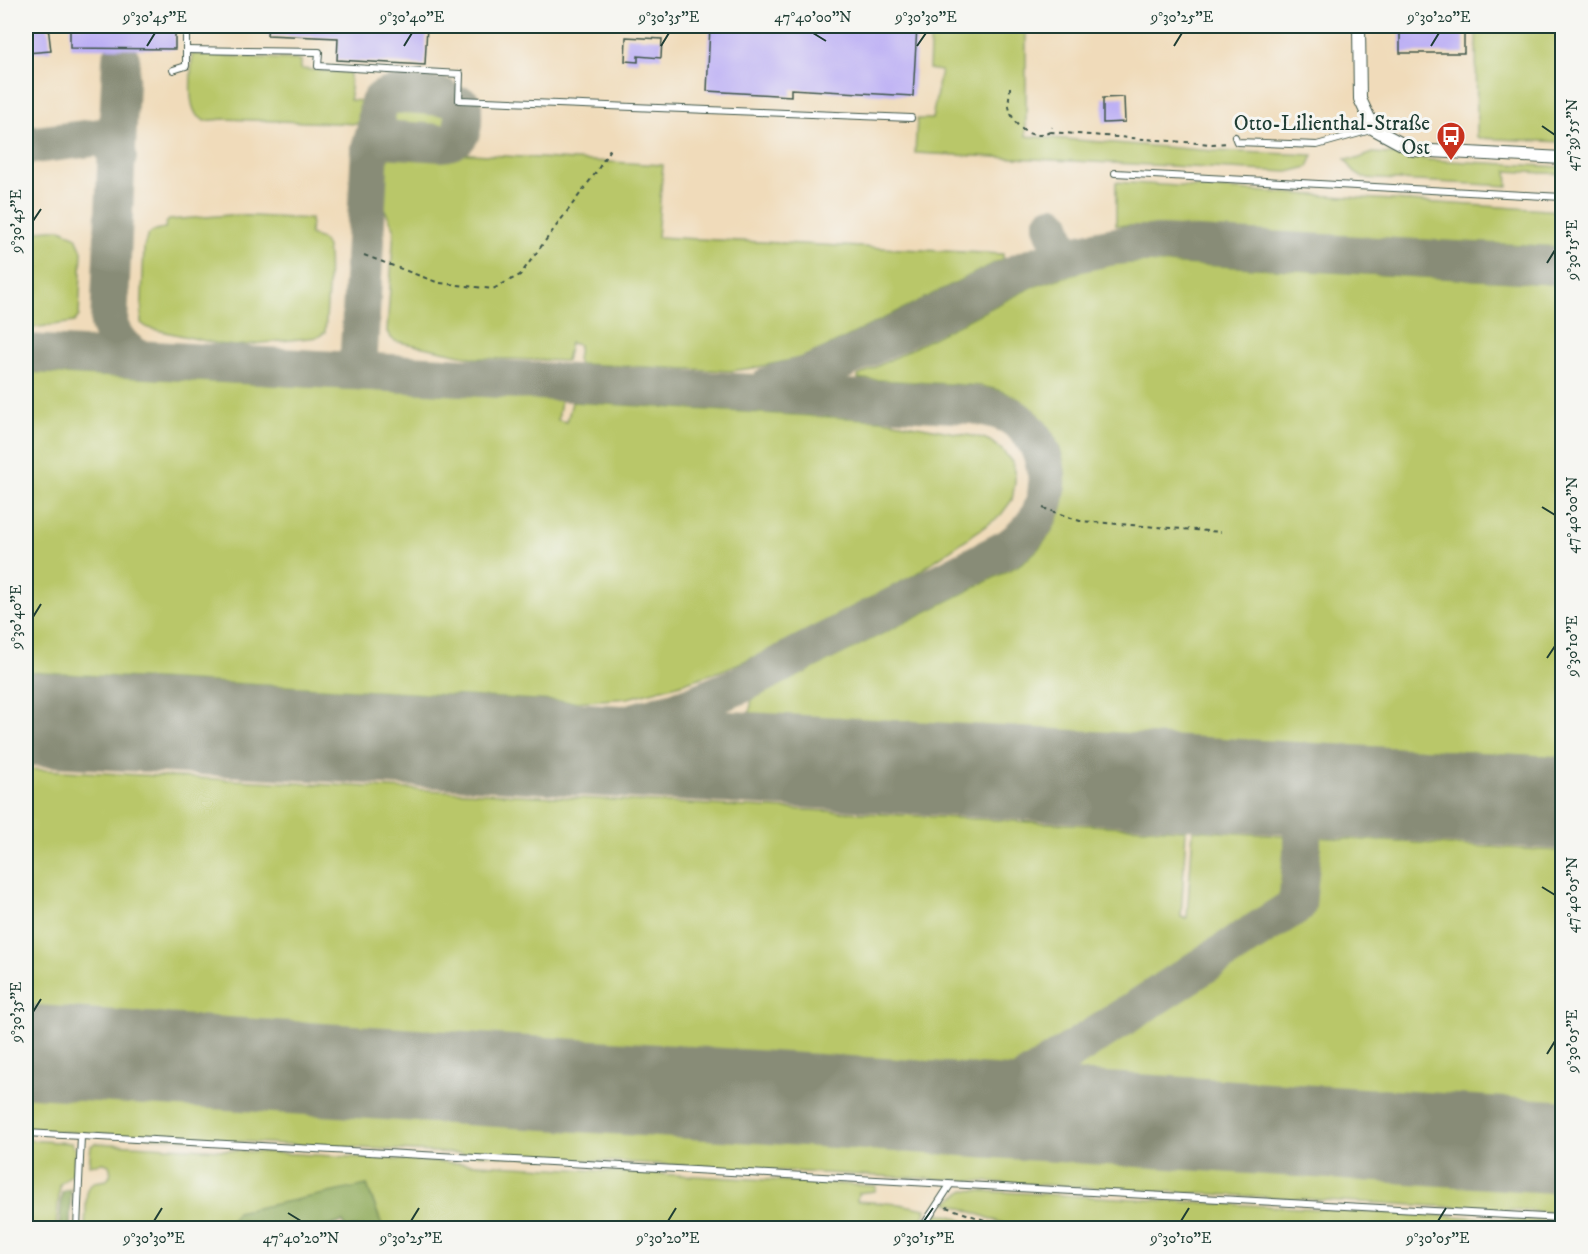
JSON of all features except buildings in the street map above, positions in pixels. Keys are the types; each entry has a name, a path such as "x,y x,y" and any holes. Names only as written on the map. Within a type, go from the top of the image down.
{"street":[{"path":"1359,26 1360,99 1374,129 1413,150 1563,158"}],"lane":[{"path":"173,70 186,66 186,26"},
{"path":"186,50 319,52 318,66 460,74 459,100 911,118"},
{"path":"1236,140 1317,145 1374,129"},
{"path":"1115,172 1563,197"},
{"path":"26,1133 1563,1218"},
{"path":"77,1228 81,1136"},
{"path":"922,1228 950,1185"}],"path":[{"path":"1010,87 1009,107 1016,124 1032,135 1043,136 1050,132 1212,144 1236,140"},
{"path":"1050,132 1052,127"},
{"path":"364,255 439,283 493,289 520,275 597,171 610,149"},
{"path":"1043,508 1080,521 1221,532"},
{"path":"938,1204 1008,1228"}],"green space":[{"path":"931,26 1026,26 1026,136 1214,151 1313,155 1308,167 1288,172 915,153 917,119 932,119 941,71 929,69"},
{"path":"1476,26 1562,26 1562,142 1477,138"},
{"path":"192,54 301,60 301,69 350,73 350,100 363,101 370,105 370,116 360,124 224,119 204,121 193,108"},
{"path":"395,103 459,107 456,128 450,133 393,129 388,119 388,108"},
{"path":"384,149 663,165 657,237 1003,254 1003,259 801,358 753,368 730,371 579,364 577,360 579,345 570,343 566,361 475,358 395,341 387,332 394,228 381,202"},
{"path":"1373,153 1431,160 1562,167 1562,174 1507,171 1508,186 1363,178 1355,173 1345,159 1357,159"},
{"path":"1116,182 1562,211 1562,247 1116,225"},
{"path":"230,215 311,219 310,235 323,241 328,251 329,273 325,332 318,337 235,346 148,328 141,323 144,247 148,235 165,228 169,220"},
{"path":"61,229 76,237 82,251 79,316 74,322 26,329 26,232"},
{"path":"1146,262 1554,284 1562,290 1562,757 749,715 752,699 1017,566 1038,549 1052,529 1062,507 1065,484 1063,460 1055,438 1041,417 1020,400 1006,393 981,386 858,379 858,376 1032,287 1102,265"},
{"path":"26,372 561,400 558,420 567,422 572,402 884,420 990,441 1012,462 1015,482 1012,500 1000,516 911,577 759,655 681,684 628,698 575,702 26,672"},
{"path":"26,769 1186,830 1181,917 1187,919 1193,830 1299,837 1302,873 1312,872 1315,837 1562,851 1562,1213 26,1130"},
{"path":"26,1140 71,1143 75,1149 73,1173 60,1184 56,1228 26,1228"},
{"path":"95,1143 876,1186 875,1191 858,1193 857,1201 899,1204 926,1209 918,1228 570,1228 509,1225 508,1228 383,1228 367,1185 218,1228 85,1228 87,1189 94,1182 107,1180 111,1173 109,1165 104,1163 89,1165 91,1146"},
{"path":"367,1185 383,1228 345,1228 343,1222 322,1228 218,1228 228,1224 237,1212"},
{"path":"71,1189 70,1228 59,1228 62,1192"},
{"path":"965,1190 1562,1222 1562,1228 1015,1228 946,1202"},
{"path":"938,1213 955,1217 977,1228 927,1228"}],"taxiway":[{"path":"121,60 109,324 121,344 139,359"},
{"path":"358,370 370,149 376,129 378,106 383,99 390,96 442,97"},
{"path":"370,149 375,142 383,139 442,143 455,139 462,131 463,106"},
{"path":"26,146 101,137 110,143 118,156"},
{"path":"1052,225 1060,249 1068,254"},
{"path":"770,385 809,374 842,361 1019,272 1057,258 1109,247 1162,244 1562,266"},
{"path":"26,353 971,405 996,410 1011,416 1030,433 1037,445 1046,470 1046,496 1033,525 1010,547 738,686 689,706 618,726 578,734 534,740 469,743"},
{"path":"978,1111 1297,905 1302,852 1302,788"}],"runway":[{"path":"26,719 1562,803"},
{"path":"26,1051 1562,1147"}],"place":[{"name":"Otto-Lilienthal-Straße Ost","path":"1451,162"}]}
